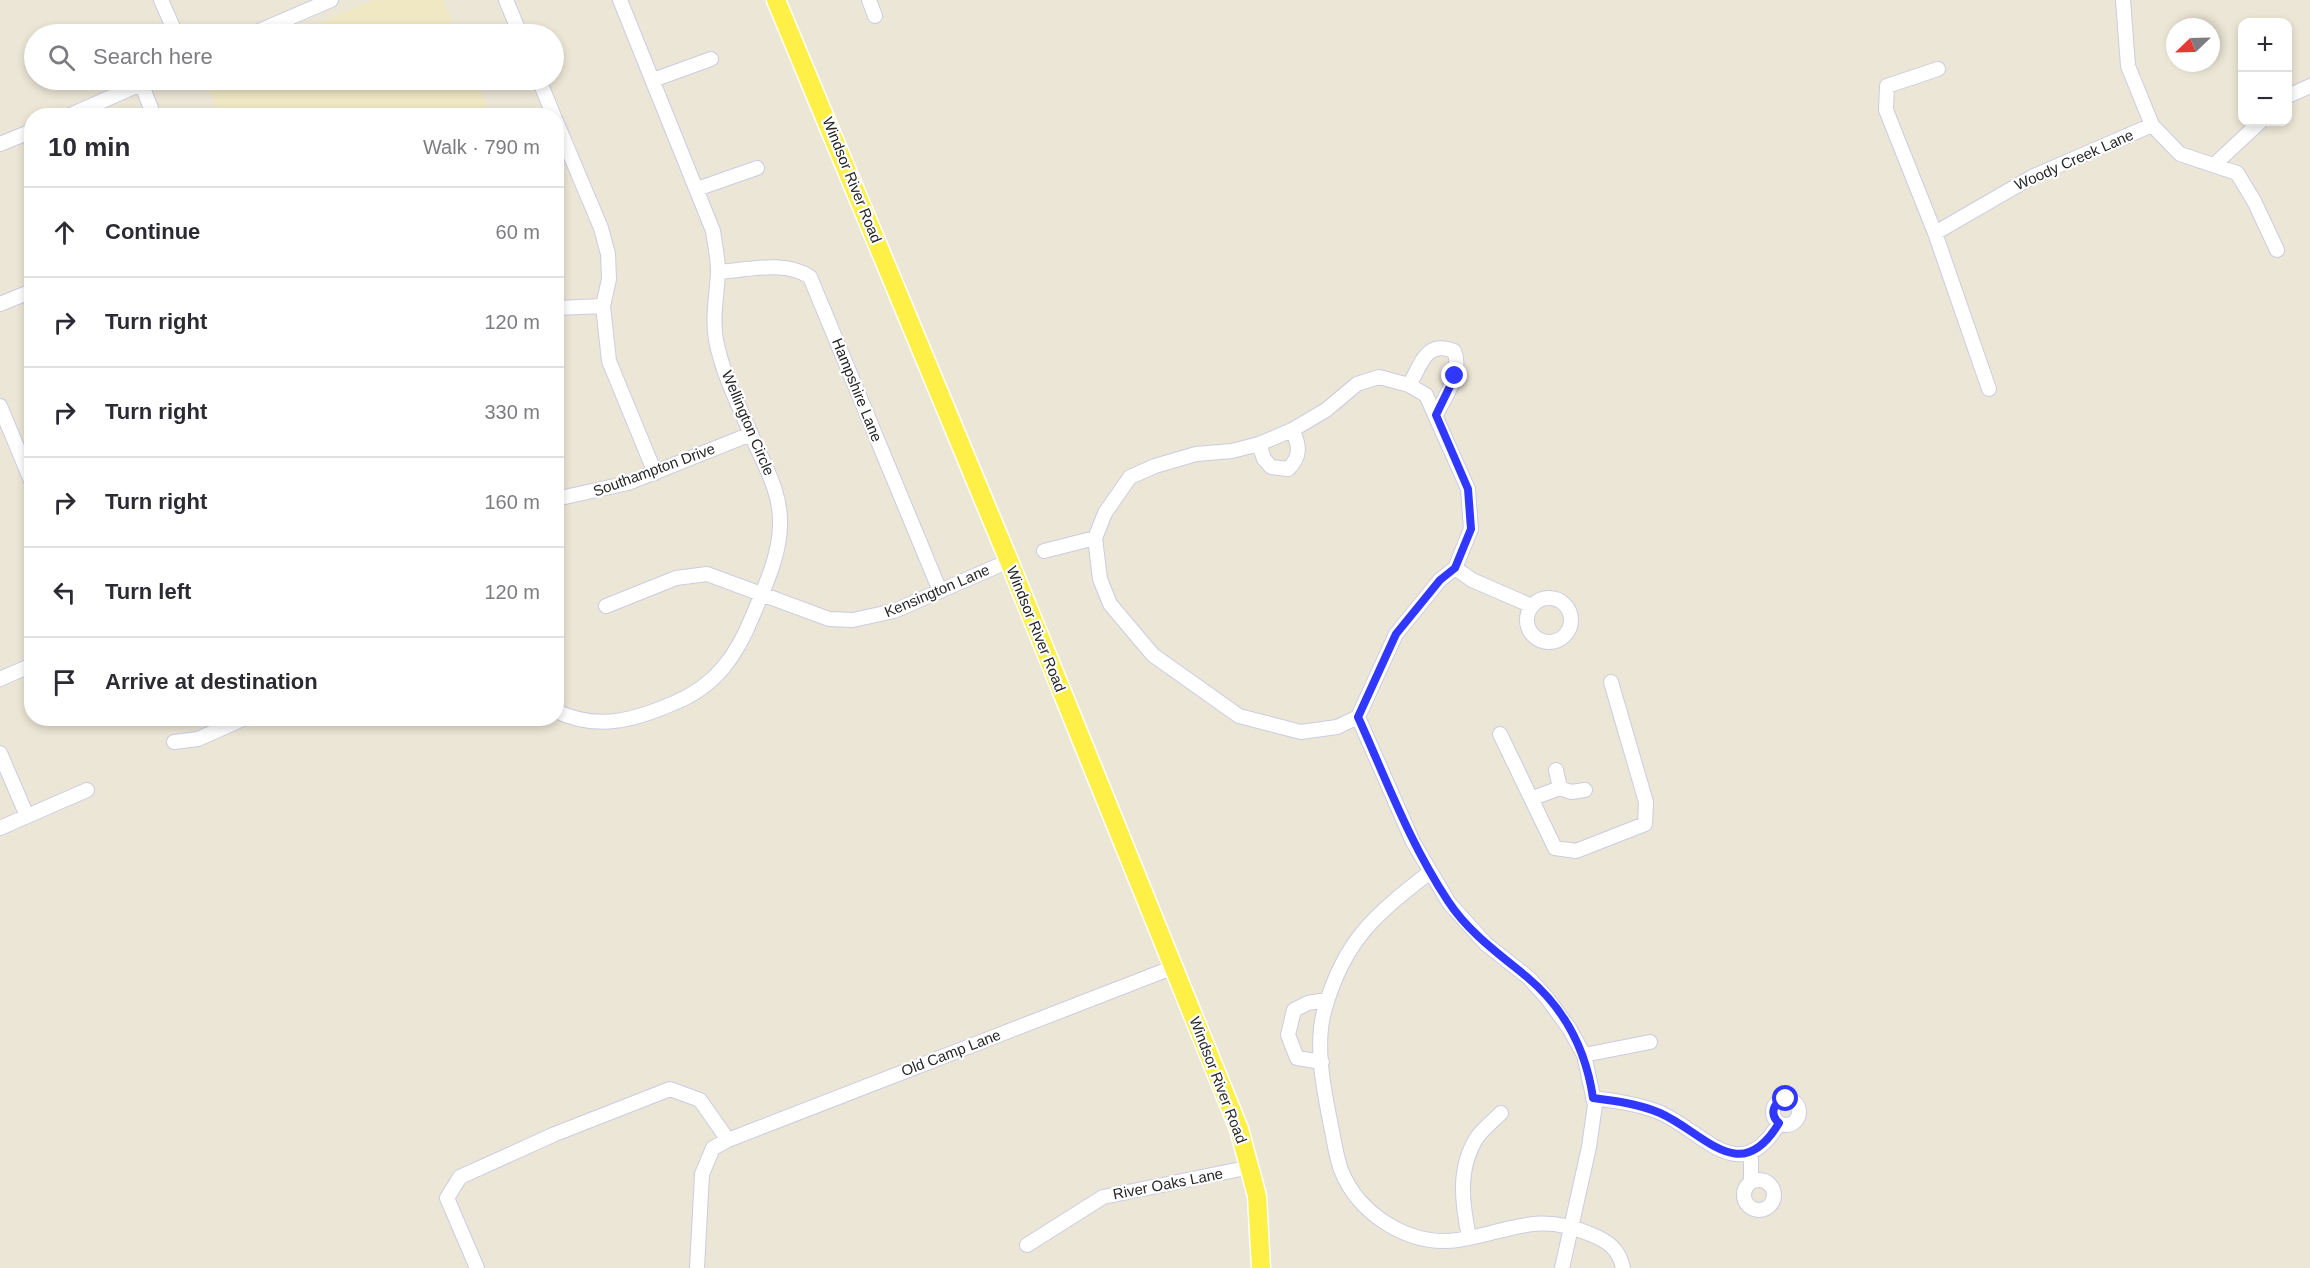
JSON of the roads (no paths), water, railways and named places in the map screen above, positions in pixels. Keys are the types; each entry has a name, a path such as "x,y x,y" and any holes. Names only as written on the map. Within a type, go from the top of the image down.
{"main road":[{"name":"Windsor River Road","path":"776,0 1009,561 1239,1129 1251,1167 1260,1223 1261,1268"}],"street":[{"path":"161,0 172,24"},
{"path":"275,24 331,0"},
{"name":"Wellington Circle","path":"564,713 601,723 623,722 684,700 717,676 732,660 743,640 778,544 780,505 775,486 751,434 716,340 714,319 718,272 713,231 620,0"},
{"path":"869,0 875,16"},
{"name":"Woody Creek Lane","path":"2123,0 2128,66 2152,125 2180,154 2236,172 2254,201 2277,250"},
{"path":"509,1 517,24"},
{"path":"653,80 711,59"},
{"path":"1938,69 1887,86 1886,110 1935,233 1989,389"},
{"path":"2292,94 2310,86"},
{"path":"86,108 128,90"},
{"path":"148,90 152,108"},
{"path":"543,90 551,108"},
{"name":"Woody Creek Lane","path":"1935,233 2032,177 2152,125"},
{"path":"2214,164 2256,126"},
{"path":"0,144 24,134"},
{"path":"564,140 601,228 608,254 609,279 603,306 609,361 655,472"},
{"path":"697,189 757,168"},
{"name":"Hampshire Lane","path":"718,272 787,268 799,269 810,277 940,591"},
{"path":"0,304 24,294"},
{"path":"564,308 603,306"},
{"path":"1409,385 1428,352 1434,348 1454,351 1458,360 1455,376 1436,415"},
{"path":"1379,377 1409,385 1426,396 1468,489 1471,529 1455,568 1440,580 1396,634 1358,717 1337,727 1301,732 1239,716 1153,655 1110,604 1100,579 1095,538 1105,513 1130,477 1155,466 1196,454 1232,451 1259,444 1292,430 1326,411 1357,384 1379,377"},
{"path":"0,406 24,464"},
{"path":"1259,444 1264,459 1271,467 1288,470 1296,463 1299,453 1297,440 1292,430"},
{"name":"Southampton Drive","path":"564,498 594,493 655,472 751,434"},
{"path":"1044,551 1095,538"},
{"name":"Kensington Lane","path":"606,606 676,578 707,574 829,619 853,620 894,611 1009,561"},
{"path":"1455,568 1481,584 1532,606"},
{"path":"0,678 24,668"},
{"path":"1500,734 1533,798 1555,848 1576,851 1645,824 1646,802 1611,682"},
{"path":"1358,717 1413,842 1449,903 1486,944 1529,978 1547,998 1569,1028 1584,1055 1593,1098 1588,1147 1562,1268"},
{"path":"174,742 198,739 227,726"},
{"path":"0,753 27,816"},
{"path":"1556,770 1560,788"},
{"path":"1533,798 1560,788 1571,792 1585,790"},
{"path":"0,828 87,790"},
{"path":"1430,872 1382,909 1360,932 1334,976 1323,1013 1322,1081 1342,1171 1358,1198 1380,1220 1407,1233 1434,1241 1469,1237 1536,1222 1571,1226 1604,1240 1614,1247 1623,1268"},
{"name":"Old Camp Lane","path":"697,1268 702,1174 713,1148 728,1140 1174,967"},
{"path":"1322,1062 1298,1058 1291,1047 1288,1035 1294,1010 1308,1003 1327,1000"},
{"path":"1584,1055 1650,1042"},
{"path":"477,1268 447,1198 460,1177 555,1134 670,1089 700,1100 728,1140"},
{"path":"1593,1098 1635,1104 1662,1114 1709,1145 1730,1153 1751,1152 1767,1142 1779,1123"},
{"path":"1469,1237 1462,1203 1462,1181 1478,1136 1502,1113"},
{"path":"1751,1152 1751,1181"},
{"name":"River Oaks Lane","path":"1028,1245 1103,1197 1251,1167"}]}
